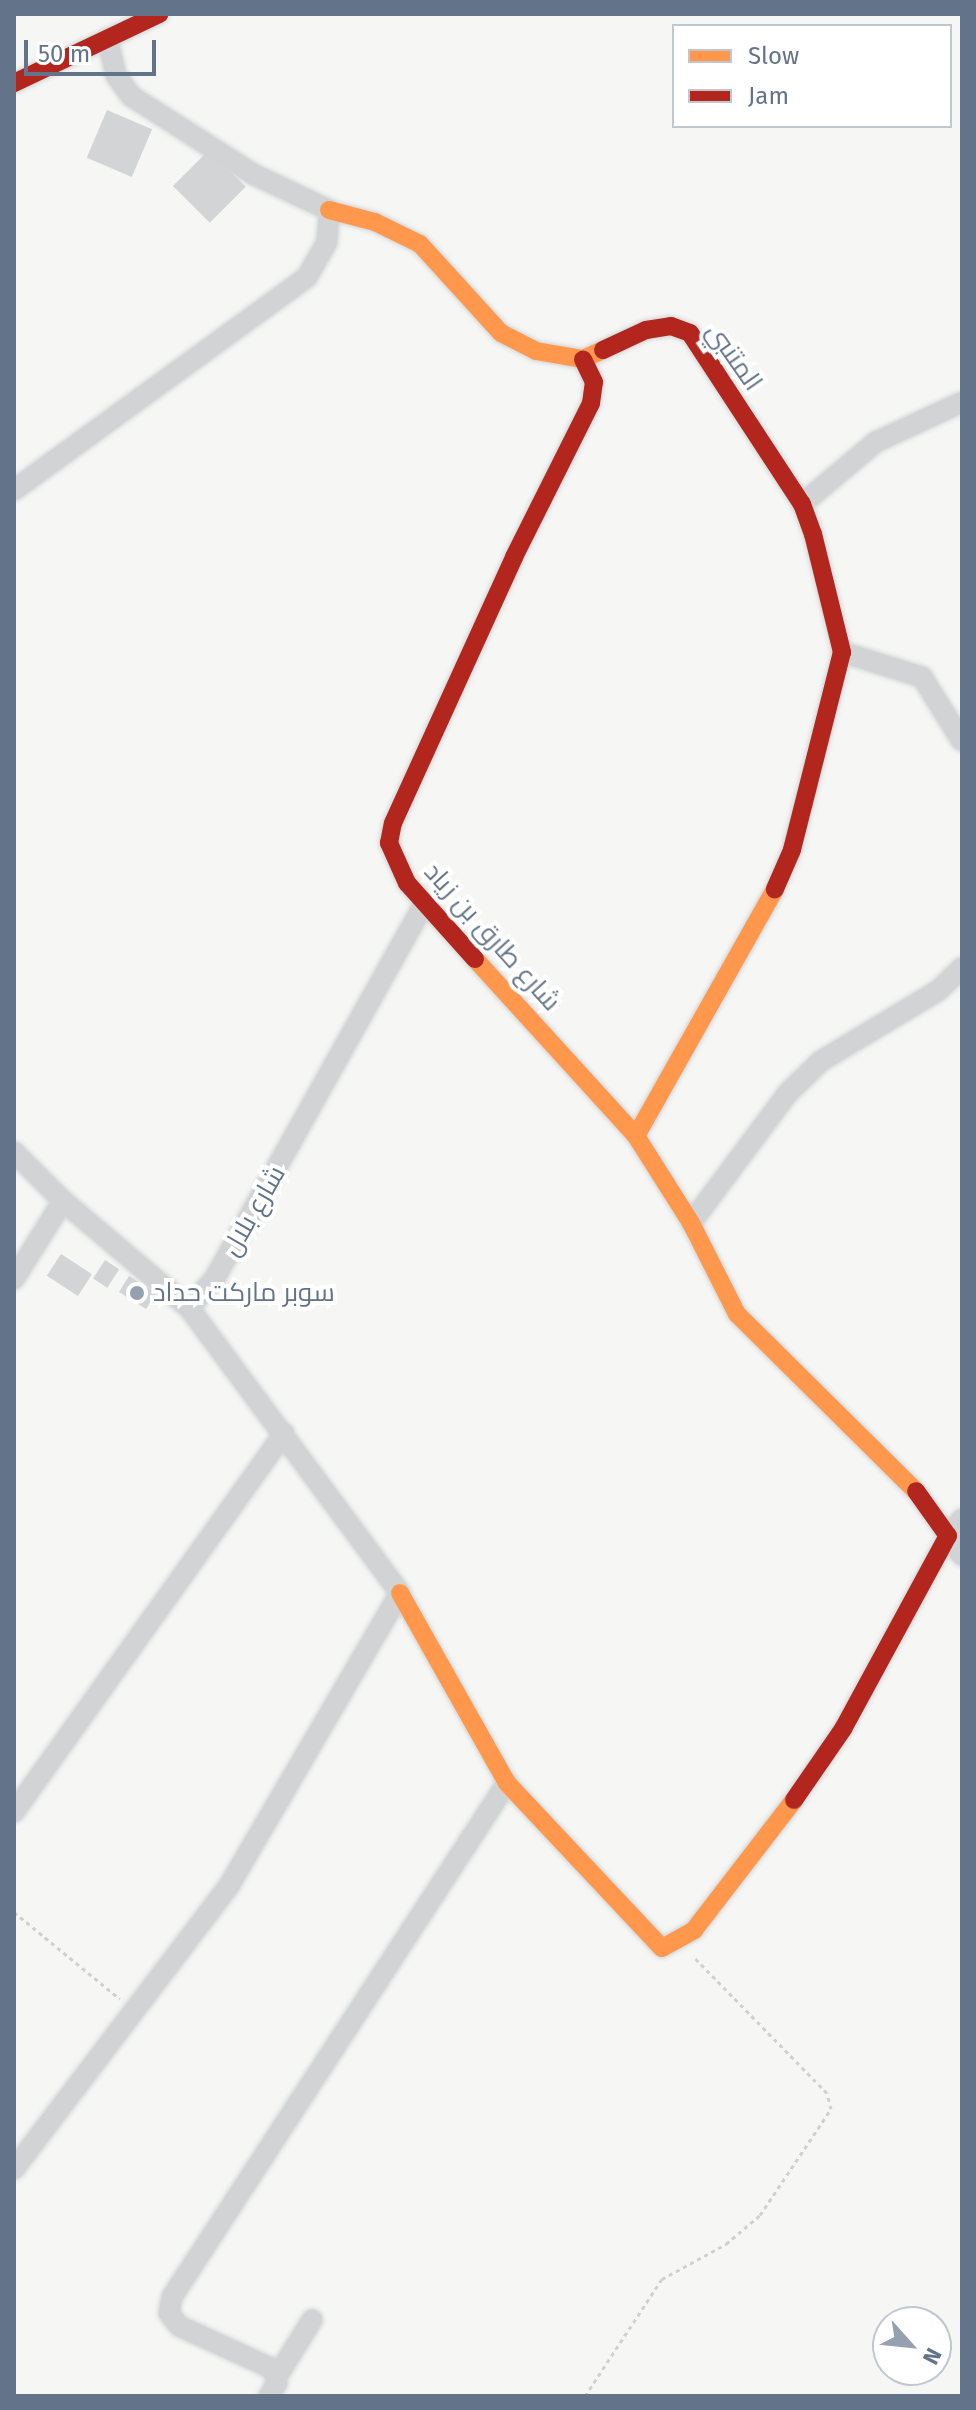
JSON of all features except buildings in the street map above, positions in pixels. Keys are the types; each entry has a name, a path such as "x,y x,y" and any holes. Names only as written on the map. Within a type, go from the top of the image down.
{"street":[{"path":"14,83 159,14"},
{"path":"108,39 122,87 147,109 253,174 329,210 375,222 420,244 514,341 583,359"},
{"path":"14,490 307,277 323,256 329,210"},
{"name":"المتنبي","path":"583,359 657,327 690,333 802,504"},
{"name":"شارع طارق بن زياد","path":"583,359 594,382 591,403 393,823 389,843 397,866 425,902 636,1136 691,1223 737,1314 907,1478 948,1536"},
{"path":"636,1136 774,892 798,830 842,652 802,504 876,442 962,402"},
{"path":"842,652 922,677 962,741"},
{"name":"شارع بلال","path":"189,1308 215,1278 425,902"},
{"path":"691,1223 788,1093 821,1061 939,990 962,968"},
{"path":"14,1152 63,1201 189,1308 400,1593 507,1783 662,1948 679,1942 772,1833 843,1729 948,1536 962,1519"},
{"path":"14,1279 63,1201"},
{"path":"14,1812 284,1434"},
{"path":"948,1536 962,1555"},
{"path":"14,2169 230,1884 400,1593"},
{"path":"278,2375 173,2321 172,2297 507,1783"},
{"path":"269,2396 278,2375 312,2320"}],"path":[{"path":"14,1912 135,2011"},
{"path":"585,2396 662,2279 726,2244 760,2215 831,2109 827,2093 679,1942"}],"traffic: slow":[{"path":"329,210 375,222 420,244 501,333 536,351 583,359 603,350"},
{"path":"475,959 636,1136 775,889"},
{"path":"636,1136 691,1223 737,1314 916,1491"},
{"path":"400,1593 507,1783 662,1948 694,1930 794,1800"}],"traffic: jam":[{"path":"14,83 159,14"},
{"path":"603,350 646,330 671,326 690,333 802,504 813,534 842,652 792,850 775,889"},
{"path":"475,959 407,883 389,843 393,823 514,557 591,403 594,382 583,359"},
{"path":"794,1800 843,1729 948,1536 916,1491"}],"place":[{"name":"سوبر ماركت حداد","path":"137,1293"}]}
